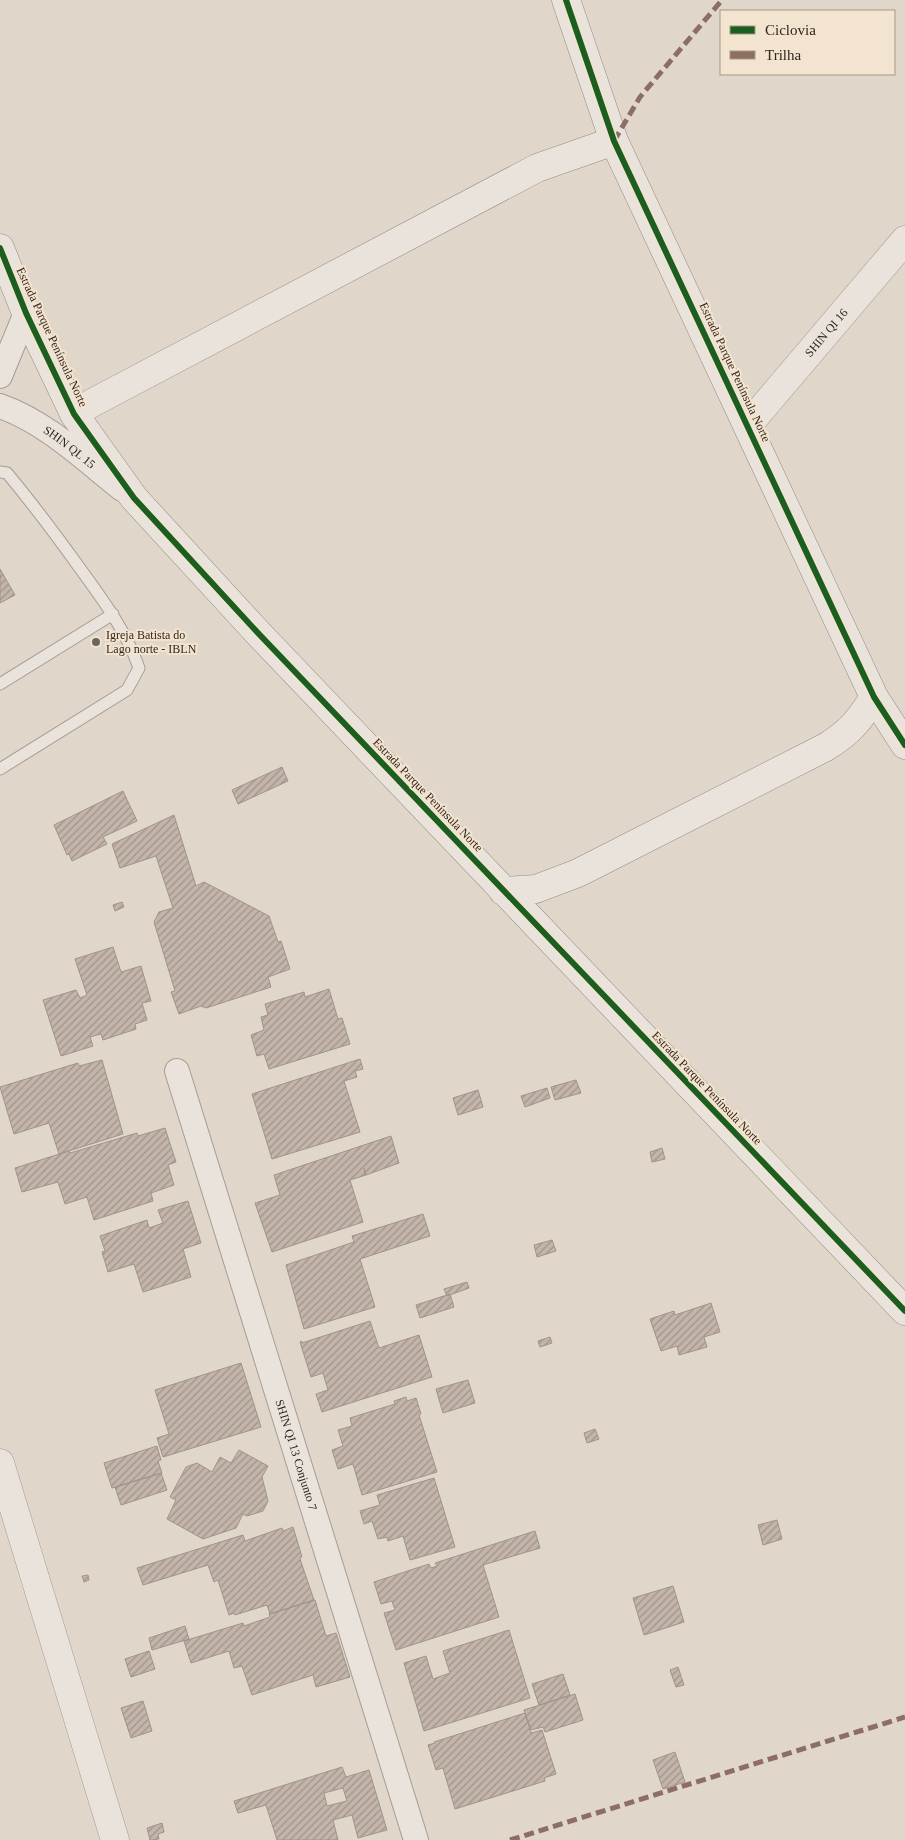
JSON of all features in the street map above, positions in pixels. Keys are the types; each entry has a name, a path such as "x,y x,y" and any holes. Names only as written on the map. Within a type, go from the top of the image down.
{"main road":[{"name":"Estrada Parque Península Norte","path":"566,0 614,140 874,697 905,745"},
{"path":"74,414 92,402 537,168 614,140"},
{"name":"SHIN QI 16","path":"748,425 905,240"},
{"name":"Estrada Parque Península Norte","path":"0,248 26,313 74,414 134,498 258,633 905,1311"},
{"path":"503,891 536,889 578,873 826,746 846,735 862,717 874,697"},
{"path":"0,1463 115,1840"}],"street":[{"path":"0,376 26,313"},
{"name":"SHIN QL 15","path":"0,406 38,424 134,498"},
{"name":"SHIN QI 13 Conjunto 7","path":"177,1071 416,1840"}],"lane":[{"path":"0,472 7,473 39,512 113,614 131,647 139,668 127,690 0,769"},
{"path":"0,684 113,614"}],"building":[{"path":"0,569 15,595 0,603"},
{"path":"282,767 288,781 238,804 232,790"},
{"path":"123,791 137,821 103,837 107,844 72,861 69,854 67,855 54,825"},
{"path":"174,815 196,886 204,882 269,916 278,942 281,941 290,969 268,977 271,987 206,1008 201,1006 179,1014 171,992 175,991 154,922 159,912 173,908 156,856 120,868 112,844"},
{"path":"122,902 124,907 115,911 113,905"},
{"path":"113,947 121,972 141,966 151,1001 142,1003 147,1020 135,1024 136,1029 103,1040 101,1034 90,1037 93,1046 61,1056 43,1000 76,990 80,998 87,995 75,959"},
{"path":"329,989 338,1019 342,1018 350,1044 269,1069 264,1054 257,1056 251,1035 264,1030 261,1017 268,1015 265,1004 304,992 305,997"},
{"path":"360,1059 363,1069 355,1071 357,1077 344,1081 360,1132 272,1159 252,1094"},
{"path":"102,1060 123,1134 59,1154 49,1123 14,1134 0,1087 78,1063 79,1066"},
{"path":"576,1080 581,1093 555,1100 551,1087"},
{"path":"547,1088 550,1098 525,1107 521,1096"},
{"path":"478,1090 483,1107 458,1115 453,1098"},
{"path":"165,1128 176,1162 168,1165 174,1185 151,1193 153,1201 94,1220 87,1197 65,1204 58,1182 22,1192 15,1168 69,1151 70,1153 137,1133 138,1136"},
{"path":"391,1136 399,1163 350,1180 363,1222 272,1252 255,1203 280,1195 274,1175"},
{"path":"662,1148 665,1159 652,1162 650,1152"},
{"path":"188,1201 201,1243 183,1249 191,1277 143,1292 134,1264 108,1272 102,1252 105,1251 100,1236 147,1220 149,1228 163,1223 158,1210"},
{"path":"423,1214 430,1236 360,1259 375,1307 304,1329 286,1265 354,1242 352,1236"},
{"path":"552,1240 556,1251 537,1257 534,1245"},
{"path":"467,1282 469,1288 447,1296 444,1289"},
{"path":"450,1294 454,1307 420,1318 416,1305"},
{"path":"711,1303 720,1332 704,1337 707,1347 679,1355 677,1346 661,1351 650,1319 674,1311 675,1315"},
{"path":"370,1321 379,1348 419,1335 432,1377 322,1412 316,1394 328,1390 323,1373 311,1377 300,1342 302,1341 302,1343"},
{"path":"550,1337 552,1343 540,1347 538,1341"},
{"path":"241,1363 261,1427 163,1457 157,1438 169,1434 155,1390"},
{"path":"468,1380 475,1403 443,1413 436,1389"},
{"path":"406,1397 407,1401 416,1398 421,1414 419,1415 437,1472 362,1495 353,1464 338,1469 332,1450 343,1446 338,1430 352,1426 350,1418 395,1404 394,1401"},
{"path":"595,1429 599,1439 587,1443 584,1433"},
{"path":"157,1446 161,1460 158,1461 162,1473 112,1488 104,1463"},
{"path":"239,1450 268,1466 262,1477 268,1501 263,1511 247,1516 243,1514 236,1528 203,1539 167,1519 176,1500 170,1497 186,1467 197,1463 212,1472 220,1457 231,1463"},
{"path":"161,1473 167,1490 121,1505 115,1487"},
{"path":"434,1478 455,1547 410,1560 403,1536 388,1541 387,1537 378,1539 372,1521 364,1524 360,1511 380,1505 377,1495"},
{"path":"777,1520 782,1539 763,1545 758,1525"},
{"path":"293,1527 302,1557 300,1559 314,1600 270,1614 267,1605 235,1615 234,1613 229,1615 218,1580 214,1582 208,1565 143,1585 137,1568 243,1535 245,1541 282,1528 283,1531"},
{"path":"535,1531 540,1548 483,1565 499,1617 396,1650 384,1613 395,1610 392,1601 381,1604 374,1582 429,1564 431,1568 437,1566 435,1563"},
{"path":"88,1575 89,1580 84,1582 82,1576"},
{"path":"673,1586 684,1622 644,1635 633,1598"},
{"path":"315,1600 326,1636 336,1633 350,1677 316,1687 313,1675 252,1695 242,1666 234,1668 229,1651 191,1663 184,1641 243,1623 244,1626 270,1617 269,1614"},
{"path":"185,1626 189,1639 152,1650 149,1638"},
{"path":"509,1630 530,1698 424,1731 404,1663 426,1656 433,1679 450,1673 443,1651"},
{"path":"149,1651 155,1669 131,1677 125,1659"},
{"path":"678,1667 684,1685 676,1687 670,1670"},
{"path":"563,1674 570,1695 539,1705 532,1684"},
{"path":"575,1694 583,1720 545,1732 543,1727 531,1730 524,1710"},
{"path":"143,1701 152,1731 131,1738 121,1708"},
{"path":"525,1713 531,1733 542,1730 556,1774 544,1778 545,1781 455,1809 443,1768 436,1770 428,1745"},
{"path":"675,1752 685,1782 663,1789 653,1760"},
{"path":"342,1767 346,1777 369,1770 387,1830 358,1838 352,1815 333,1820 338,1840 277,1840 266,1805 238,1813 234,1801","holes":["343,1788 347,1801 327,1806 324,1793"]},
{"path":"162,1823 164,1832 158,1834 159,1839 150,1840 147,1828"}],"marked path":[{"path":"614,141 640,97 722,0"},
{"path":"510,1840 905,1717"}],"cycle path":[{"path":"566,0 614,141 874,697 905,745"},
{"path":"0,248 26,313 74,414 134,498 258,633 905,1311"}],"place":[{"name":"Igreja Batista do Lago norte - IBLN","path":"96,642"}]}
